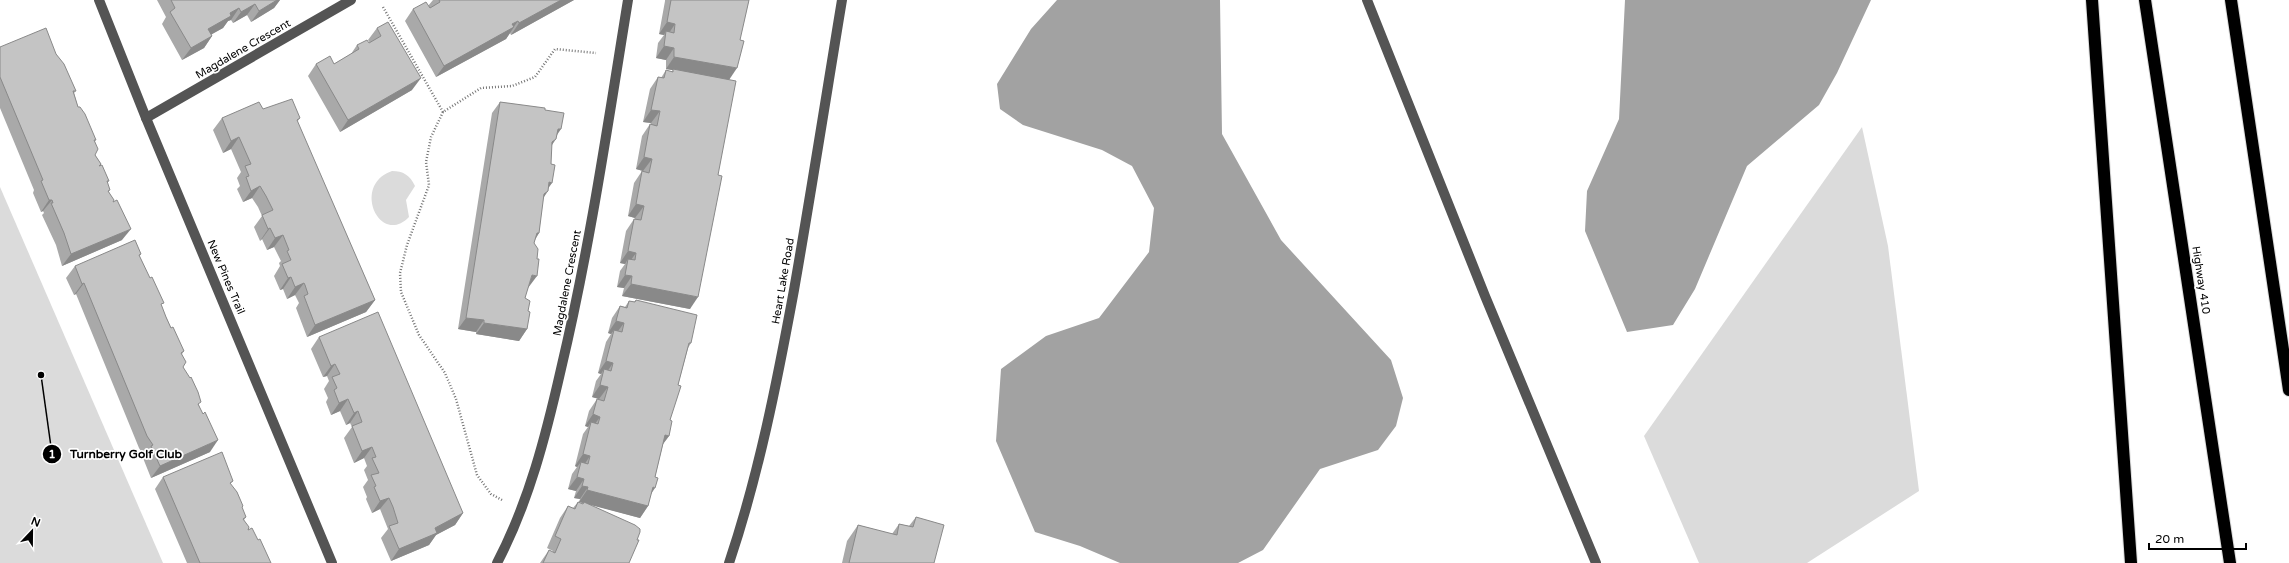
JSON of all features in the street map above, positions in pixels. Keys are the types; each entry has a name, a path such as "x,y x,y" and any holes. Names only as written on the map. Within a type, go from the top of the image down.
{"highway":[{"path":"2092,0 2131,563"},
{"name":"Highway 410","path":"2145,0 2230,563"},
{"path":"2231,0 2289,390"}],"street":[{"name":"New Pines Trail","path":"99,0 146,118 332,563"},
{"name":"Magdalene Crescent","path":"146,118 351,0"},
{"name":"Magdalene Crescent","path":"497,563 522,510 534,475 576,306 628,0"},
{"name":"Heart Lake Road","path":"729,563 742,524 765,438 778,378 842,0"},
{"path":"1367,0 1485,296 1596,563"}],"path":[{"path":"383,7 443,112"},
{"path":"502,500 491,494 477,475 456,399 445,373 419,335 401,292 400,273 407,246 429,185 426,162 431,137 443,112 481,88 512,86 535,77 555,49 596,53"}],"shaded area":[{"path":"1057,0 1220,0 1222,134 1281,240 1391,360 1403,398 1396,426 1378,450 1320,469 1263,550 1238,563 1120,563 1080,546 1035,532 996,441 1001,369 1046,336 1099,318 1149,252 1154,208 1132,166 1102,150 1023,125 1000,109 997,84 1031,29"},
{"path":"1625,0 1871,0 1837,73 1819,105 1747,166 1695,289 1673,325 1627,332 1585,231 1587,191 1619,119"},
{"path":"1862,127 1888,246 1919,491 1807,563 1699,563 1644,436"},
{"path":"392,171 406,174 415,186 406,200 409,217 398,224 388,224 380,219 374,210 372,200 373,188 380,178"},
{"path":"0,187 163,563 0,563"}],"building":[{"path":"171,0 277,0 259,11 255,4 241,12 239,8 230,13 231,16 208,29 212,36 191,48 170,12 175,8"},
{"path":"439,0 561,0 519,23 518,21 512,24 514,27 444,66 413,9 426,2 430,8 440,2"},
{"path":"671,0 749,0 740,40 744,41 737,68 674,57 674,48 664,46 666,31 674,33 675,24 667,22"},
{"path":"388,22 421,78 348,120 316,64 330,56 334,64 359,49 357,45 367,40 369,43 381,36 377,28"},
{"path":"46,28 56,54 64,64 76,91 73,91 78,107 80,107 85,114 96,140 94,140 98,149 95,155 101,164 99,166 102,165 109,181 107,181 110,190 108,191 114,200 113,202 117,200 131,229 71,254 51,203 53,203 52,200 49,200 41,181 43,180 0,77 0,47"},
{"path":"673,69 736,81 718,175 722,176 698,297 631,284 632,276 625,275 628,259 635,260 636,253 628,251 634,219 641,220 644,206 636,204 642,171 649,173 652,159 644,157 650,124 657,126 660,111 651,110 658,77 664,78 666,70 673,72"},
{"path":"292,99 300,118 297,120 375,300 315,325 304,296 308,294 304,283 295,287 291,277 288,278 282,264 291,260 283,235 275,238 270,228 268,229 262,215 273,210 260,186 251,191 246,177 249,176 245,166 251,164 239,137 231,141 222,118 259,102 263,109"},
{"path":"500,102 545,108 545,110 564,113 561,129 558,129 556,139 552,142 551,164 555,165 552,183 549,182 548,191 544,194 539,233 537,233 534,243 538,249 537,259 539,259 537,276 532,275 525,298 530,301 527,329 484,323 484,320 466,318"},
{"path":"135,240 141,254 139,255 150,278 152,277 164,303 161,304 166,317 171,328 173,327 184,351 181,353 186,362 183,367 190,378 191,377 198,392 201,402 198,404 203,414 205,412 218,440 160,466 151,446 153,445 147,436 84,283 82,284 75,266"},
{"path":"636,300 697,315 691,343 689,343 678,385 681,386 670,420 672,421 669,436 665,435 655,477 658,478 655,488 653,487 648,506 587,490 588,487 582,486 584,479 577,477 581,462 588,464 590,456 583,454 591,422 598,424 600,417 593,414 597,399 604,401 608,387 600,385 604,369 611,371 613,363 606,361 614,330 622,332 624,323 616,321 620,306 627,308 629,301 635,302"},
{"path":"378,312 463,513 435,528 437,533 399,549 389,526 398,523 393,507 389,498 380,501 371,475 379,473 372,458 376,457 372,447 362,451 352,426 362,422 358,411 354,413 348,399 339,403 334,390 337,388 332,377 340,374 335,364 331,366 319,337"},
{"path":"222,452 233,481 230,483 237,492 243,506 242,507 246,517 243,519 249,527 248,530 252,528 258,540 260,539 271,563 200,563 163,477"},
{"path":"578,502 583,504 584,502 635,525 640,529 637,540 639,540 629,563 543,563 549,550 555,553 561,539 555,536 568,506 575,509"},
{"path":"916,517 944,525 934,563 849,563 858,525 897,535 899,524 913,527"}],"place":[{"name":"Turnberry Golf Club","path":"41,375"}]}
